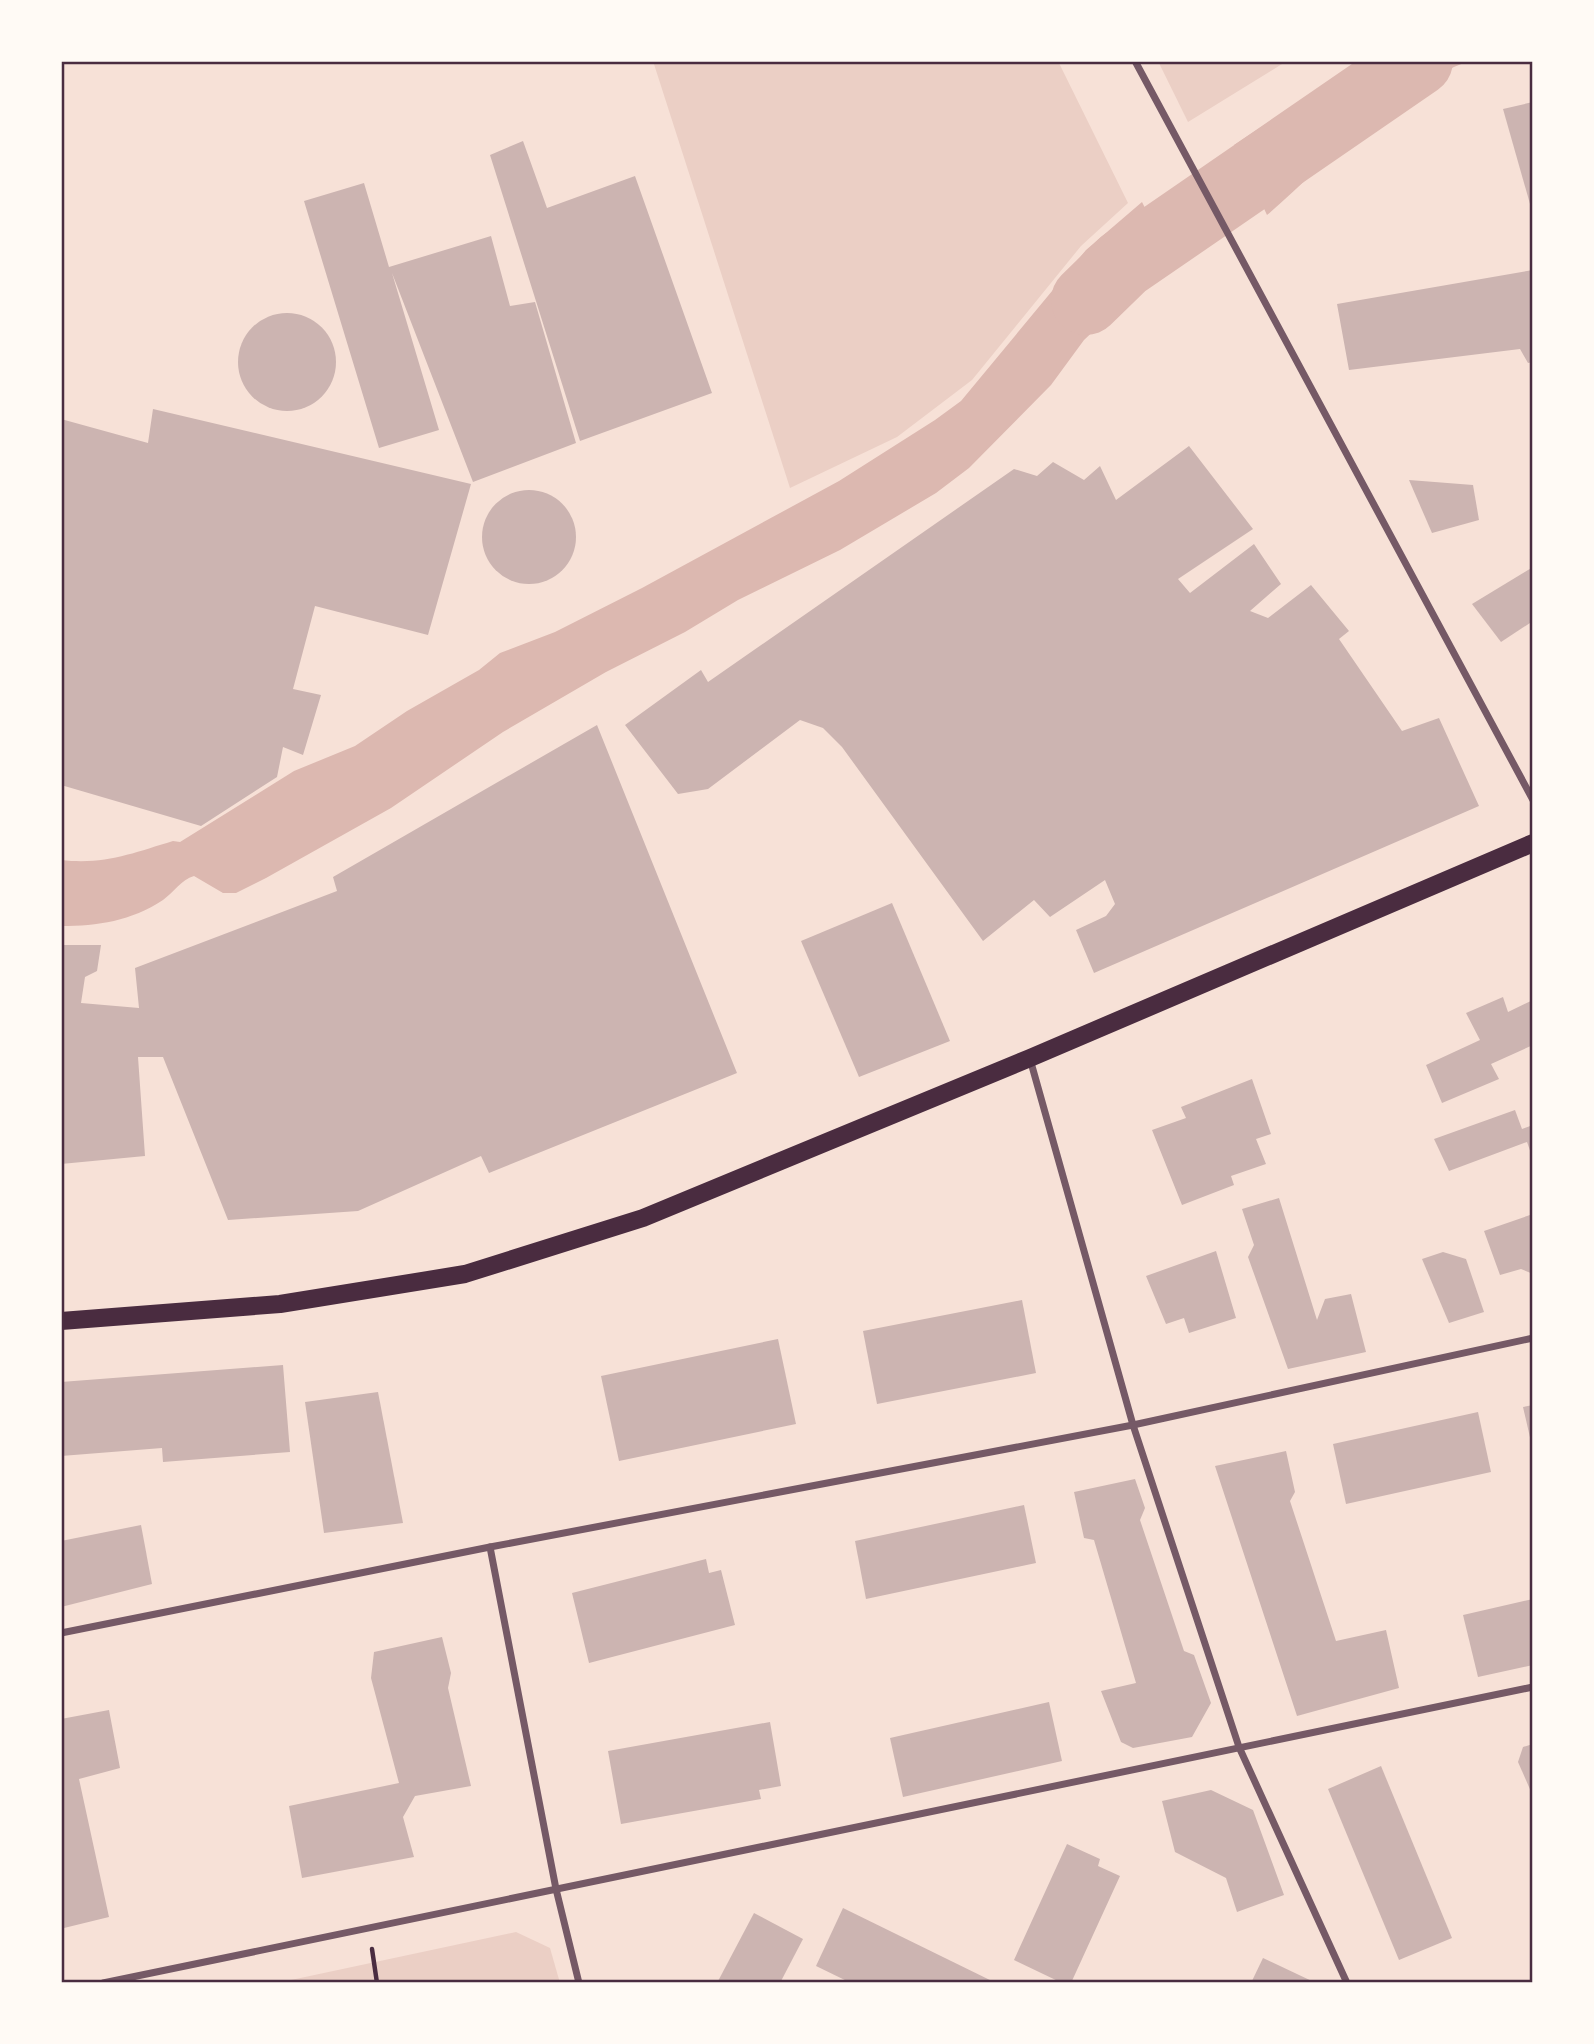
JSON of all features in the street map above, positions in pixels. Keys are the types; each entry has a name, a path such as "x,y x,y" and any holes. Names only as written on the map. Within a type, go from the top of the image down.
{"main road":[{"path":"61,1321 280,1304 465,1274 643,1218 1030,1058 1533,843"}],"street":[{"path":"1135,61 1533,800"},
{"path":"1030,1058 1133,1425 1239,1747 1347,1983"},
{"path":"61,1633 490,1547 1133,1425 1533,1338"},
{"path":"490,1547 556,1889 579,1983"},
{"path":"103,1983 1533,1687"}],"path":[{"path":"370,1927 377,1983"}],"shaded area":[{"path":"653,61 1058,61 1128,203 1081,246 972,380 897,437 790,488"},
{"path":"1158,61 1287,61 1188,122"},
{"path":"1361,61 1469,61 1440,74 1387,108 1267,215 1234,145"},
{"path":"1142,202 1176,269 1116,310 1084,340 1051,385 969,468 936,493 840,550 738,600 685,632 606,672 503,732 391,808 236,893 223,893 194,876 181,883 163,900 139,913 101,923 61,926 61,860 105,859 173,841 180,842 294,771 355,746 407,711 479,670 500,653 555,632 642,588 839,481 935,420 961,401 1086,250"},
{"path":"516,1932 550,1948 560,1983 277,1983"}],"building":[{"path":"1533,102 1533,210 1532,211 1503,109"},
{"path":"523,141 547,208 635,176 712,393 580,441 490,155"},
{"path":"364,183 389,267 491,236 510,306 535,302 576,443 473,482 392,273 439,430 379,448 304,201"},
{"path":"1533,270 1533,362 1528,363 1520,349 1349,370 1337,304"},
{"path":"287,313 314,321 328,335 336,362 328,389 314,403 287,411 260,403 246,389 238,362 246,335 260,321"},
{"path":"153,409 471,484 428,635 315,606 293,689 321,695 303,755 283,747 277,777 201,826 61,785 61,419 148,443"},
{"path":"1189,446 1253,529 1178,579 1190,593 1254,544 1281,584 1250,611 1268,618 1311,585 1349,631 1339,639 1402,731 1439,718 1479,806 1094,973 1076,930 1106,916 1115,904 1105,880 1050,917 1034,900 983,941 842,747 823,728 800,720 708,789 678,794 625,725 701,670 708,682 1014,469 1037,476 1053,462 1084,480 1100,466 1116,500"},
{"path":"1409,480 1473,485 1479,520 1432,533"},
{"path":"529,490 547,494 562,504 572,519 576,537 572,555 562,570 547,580 529,584 511,580 496,570 486,555 482,537 486,519 496,504 511,494"},
{"path":"1533,567 1533,621 1501,642 1472,604"},
{"path":"597,725 737,1073 489,1173 481,1156 358,1211 228,1220 163,1057 138,1057 145,1156 61,1164 61,945 101,945 97,971 85,977 81,1003 139,1008 135,968 337,891 333,877"},
{"path":"892,903 950,1041 859,1077 801,941"},
{"path":"1503,997 1508,1012 1533,1000 1533,1045 1491,1064 1499,1079 1442,1103 1426,1065 1480,1040 1466,1013"},
{"path":"1252,1079 1271,1134 1256,1139 1266,1164 1231,1176 1234,1185 1182,1205 1152,1130 1186,1118 1181,1107"},
{"path":"1515,1110 1522,1129 1533,1125 1533,1159 1527,1142 1449,1171 1434,1139"},
{"path":"1279,1198 1317,1320 1325,1299 1351,1294 1366,1352 1288,1369 1248,1257 1254,1245 1242,1209"},
{"path":"1533,1214 1533,1274 1521,1269 1500,1275 1484,1231"},
{"path":"1216,1251 1236,1318 1189,1333 1184,1318 1166,1324 1146,1276"},
{"path":"1443,1252 1466,1259 1484,1312 1449,1323 1422,1259"},
{"path":"1022,1300 1036,1373 877,1404 863,1331"},
{"path":"778,1339 796,1424 619,1461 601,1376"},
{"path":"283,1365 290,1452 163,1462 162,1448 61,1456 61,1382"},
{"path":"378,1392 403,1523 324,1533 305,1402"},
{"path":"1533,1405 1533,1446 1532,1446 1523,1407"},
{"path":"1478,1412 1491,1472 1346,1504 1333,1444"},
{"path":"1286,1451 1295,1492 1290,1501 1336,1641 1386,1630 1399,1688 1297,1716 1215,1466"},
{"path":"1135,1479 1145,1508 1140,1520 1184,1651 1194,1655 1211,1703 1192,1737 1133,1748 1121,1742 1101,1691 1136,1683 1094,1540 1084,1538 1074,1492"},
{"path":"1024,1505 1036,1563 866,1599 855,1541"},
{"path":"141,1525 152,1584 61,1607 61,1541"},
{"path":"706,1559 709,1573 721,1570 735,1625 589,1663 572,1593"},
{"path":"1533,1599 1533,1665 1478,1677 1463,1615"},
{"path":"442,1637 451,1673 448,1688 471,1786 415,1796 403,1817 414,1857 302,1878 289,1806 399,1783 371,1678 374,1652"},
{"path":"1049,1702 1062,1761 903,1797 890,1738"},
{"path":"109,1710 120,1768 79,1779 109,1917 64,1928 61,1910 61,1719"},
{"path":"770,1722 781,1786 759,1790 761,1799 621,1824 608,1751"},
{"path":"1533,1744 1533,1796 1518,1762 1523,1747"},
{"path":"1381,1766 1452,1938 1399,1960 1328,1789"},
{"path":"1211,1790 1253,1810 1284,1895 1237,1912 1226,1878 1175,1852 1162,1801"},
{"path":"1067,1844 1100,1859 1098,1866 1120,1876 1071,1983 1062,1983 1014,1960"},
{"path":"843,1908 996,1983 851,1983 816,1966"},
{"path":"754,1913 803,1939 780,1983 717,1983"},
{"path":"1263,1958 1316,1983 1251,1983"}],"waterway":[{"path":"1086,300 1123,264 1418,61"}]}
